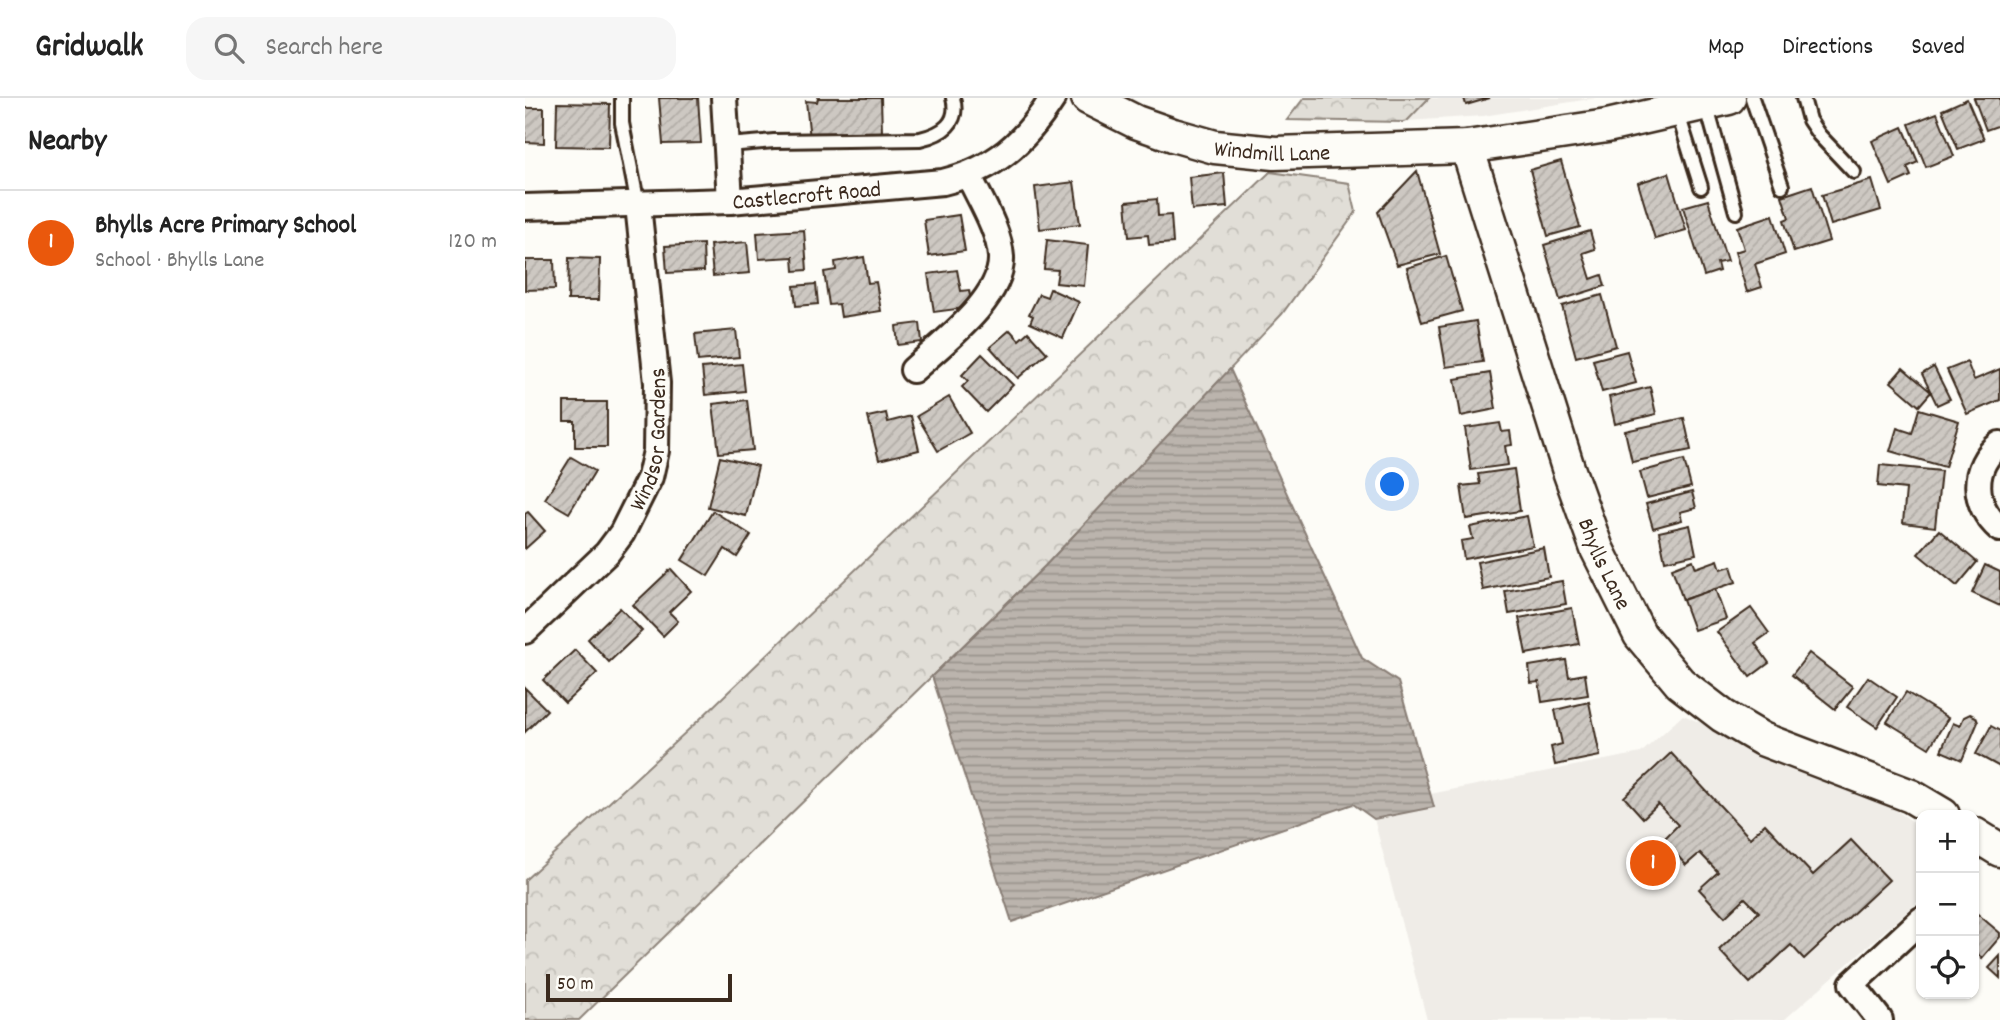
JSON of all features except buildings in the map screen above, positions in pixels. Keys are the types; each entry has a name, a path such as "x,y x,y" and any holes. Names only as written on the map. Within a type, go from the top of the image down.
{"street":[{"path":"724,98 729,145 730,201"},
{"name":"Castlecroft Road","path":"525,207 730,201 943,182 969,176 990,165 1014,146 1038,120 1053,98"},
{"name":"Windmill Lane","path":"1089,98 1136,122 1215,146 1275,153 1467,147"},
{"path":"1467,147 1595,128 1704,104"},
{"name":"Bhylls Lane","path":"1467,147 1568,468 1597,549 1640,635 1680,683 1723,716 1762,739 1911,796 1935,810"},
{"path":"913,370 980,307 998,278 1001,257 995,232 969,176"},
{"name":"Windsor Gardens","path":"525,631 607,553 622,533 650,477 656,451 657,383 638,205"},
{"path":"2000,444 1991,451 1981,466 1977,483 1979,500 1987,516 2000,529"},
{"path":"1880,1020 1852,984 1916,925"}],"lane":[{"path":"622,98 622,123 638,205"},
{"path":"729,145 774,141 920,139 936,136 947,129 953,118 956,106 953,98"},
{"path":"1752,98 1781,186"},
{"path":"1803,98 1809,120 1819,135 1854,172"},
{"path":"1701,187 1704,104"},
{"path":"1704,104 1736,212"}],"shaded area":[{"path":"1429,98 1596,98 1483,116 1407,121"},
{"path":"1230,369 1362,658 1398,682 1434,807 1374,819 1353,804 1012,922 932,676 1045,566"},
{"path":"1683,715 1885,803 1916,824 1916,903 1784,1020 1427,1020 1374,819 1433,807 1430,794 1641,753"}],"green space":[{"path":"1304,98 1429,98 1403,122 1287,120"},
{"path":"1270,172 1349,183 1356,212 1282,314 1045,566 579,1020 525,1020 525,880 699,720"}],"place":[{"name":"Bhylls Acre Primary School","path":"1653,863"}]}
